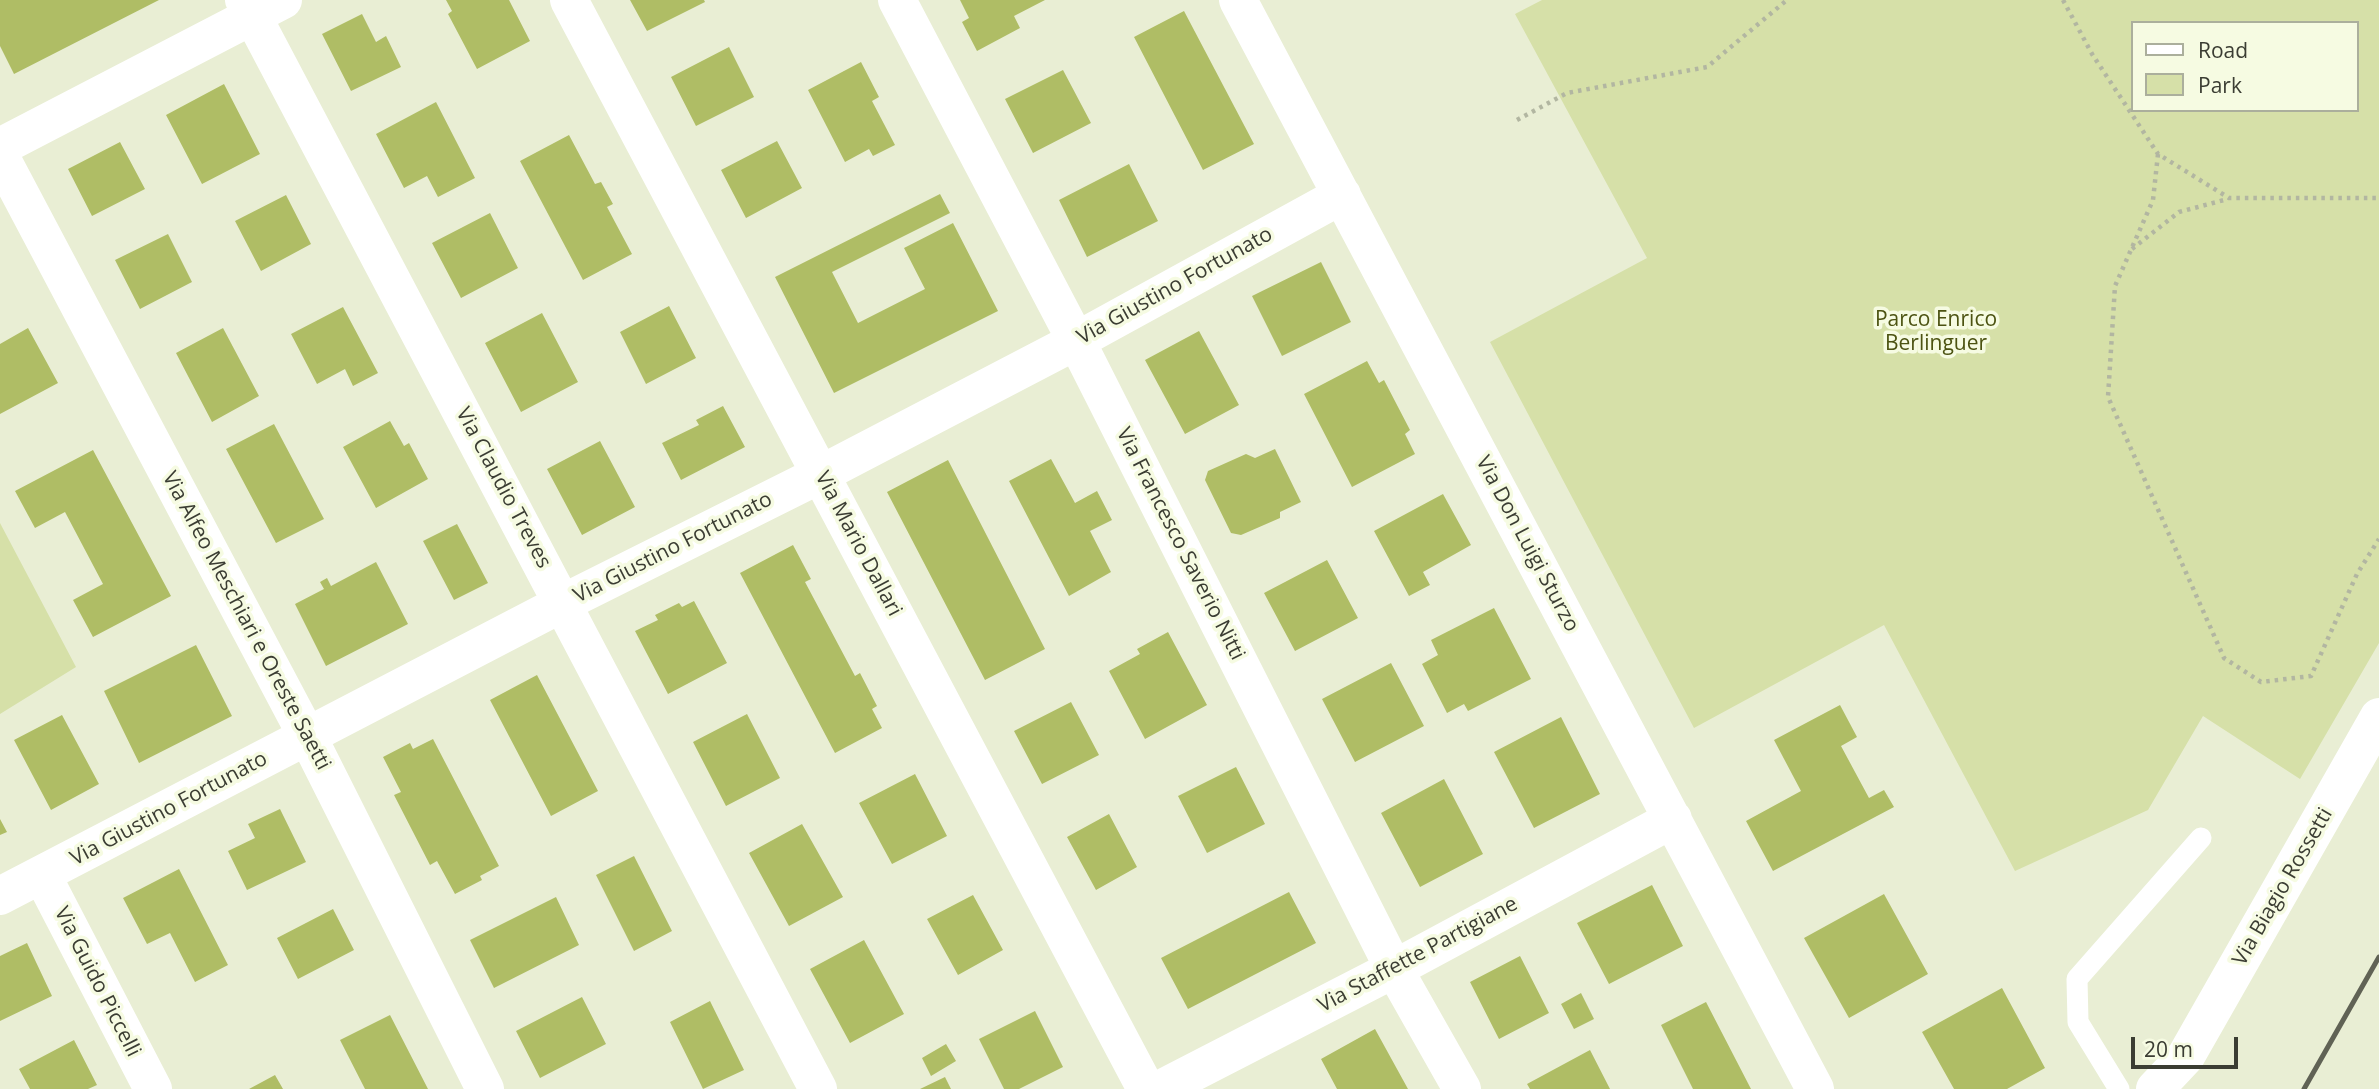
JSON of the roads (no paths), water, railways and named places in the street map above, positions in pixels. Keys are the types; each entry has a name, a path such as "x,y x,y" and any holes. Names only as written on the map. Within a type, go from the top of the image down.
{"street":[{"name":"Via Mario Dallari","path":"569,0 1146,1089"},
{"name":"Via Francesco Saverio Nitti","path":"897,0 1076,341 1394,969 1462,1089"},
{"name":"Via Don Luigi Sturzo","path":"1238,0 1815,1089"},
{"path":"0,147 260,6"},
{"name":"Via Claudio Treves","path":"260,6 563,603 818,1089"},
{"name":"Via Alfeo Meschiari e Oreste Saetti","path":"0,156 307,736 485,1089"},
{"name":"Via Giustino Fortunato","path":"0,896 563,603 821,474 1076,341 1342,195"},
{"name":"Via Biagio Rossetti","path":"2155,1089 2186,1056 2379,717"},
{"name":"Via Staffette Partigiane","path":"1161,1089 1394,969 1673,820"},
{"name":"Via Guido Piccelli","path":"42,875 153,1089"}],"lane":[{"path":"2119,1089 2078,1022 2077,979 2201,838"}],"railway":[{"path":"2304,1089 2379,957"}],"park label":[{"name":"Parco Enrico Berlinguer","path":"1936,332"}]}
